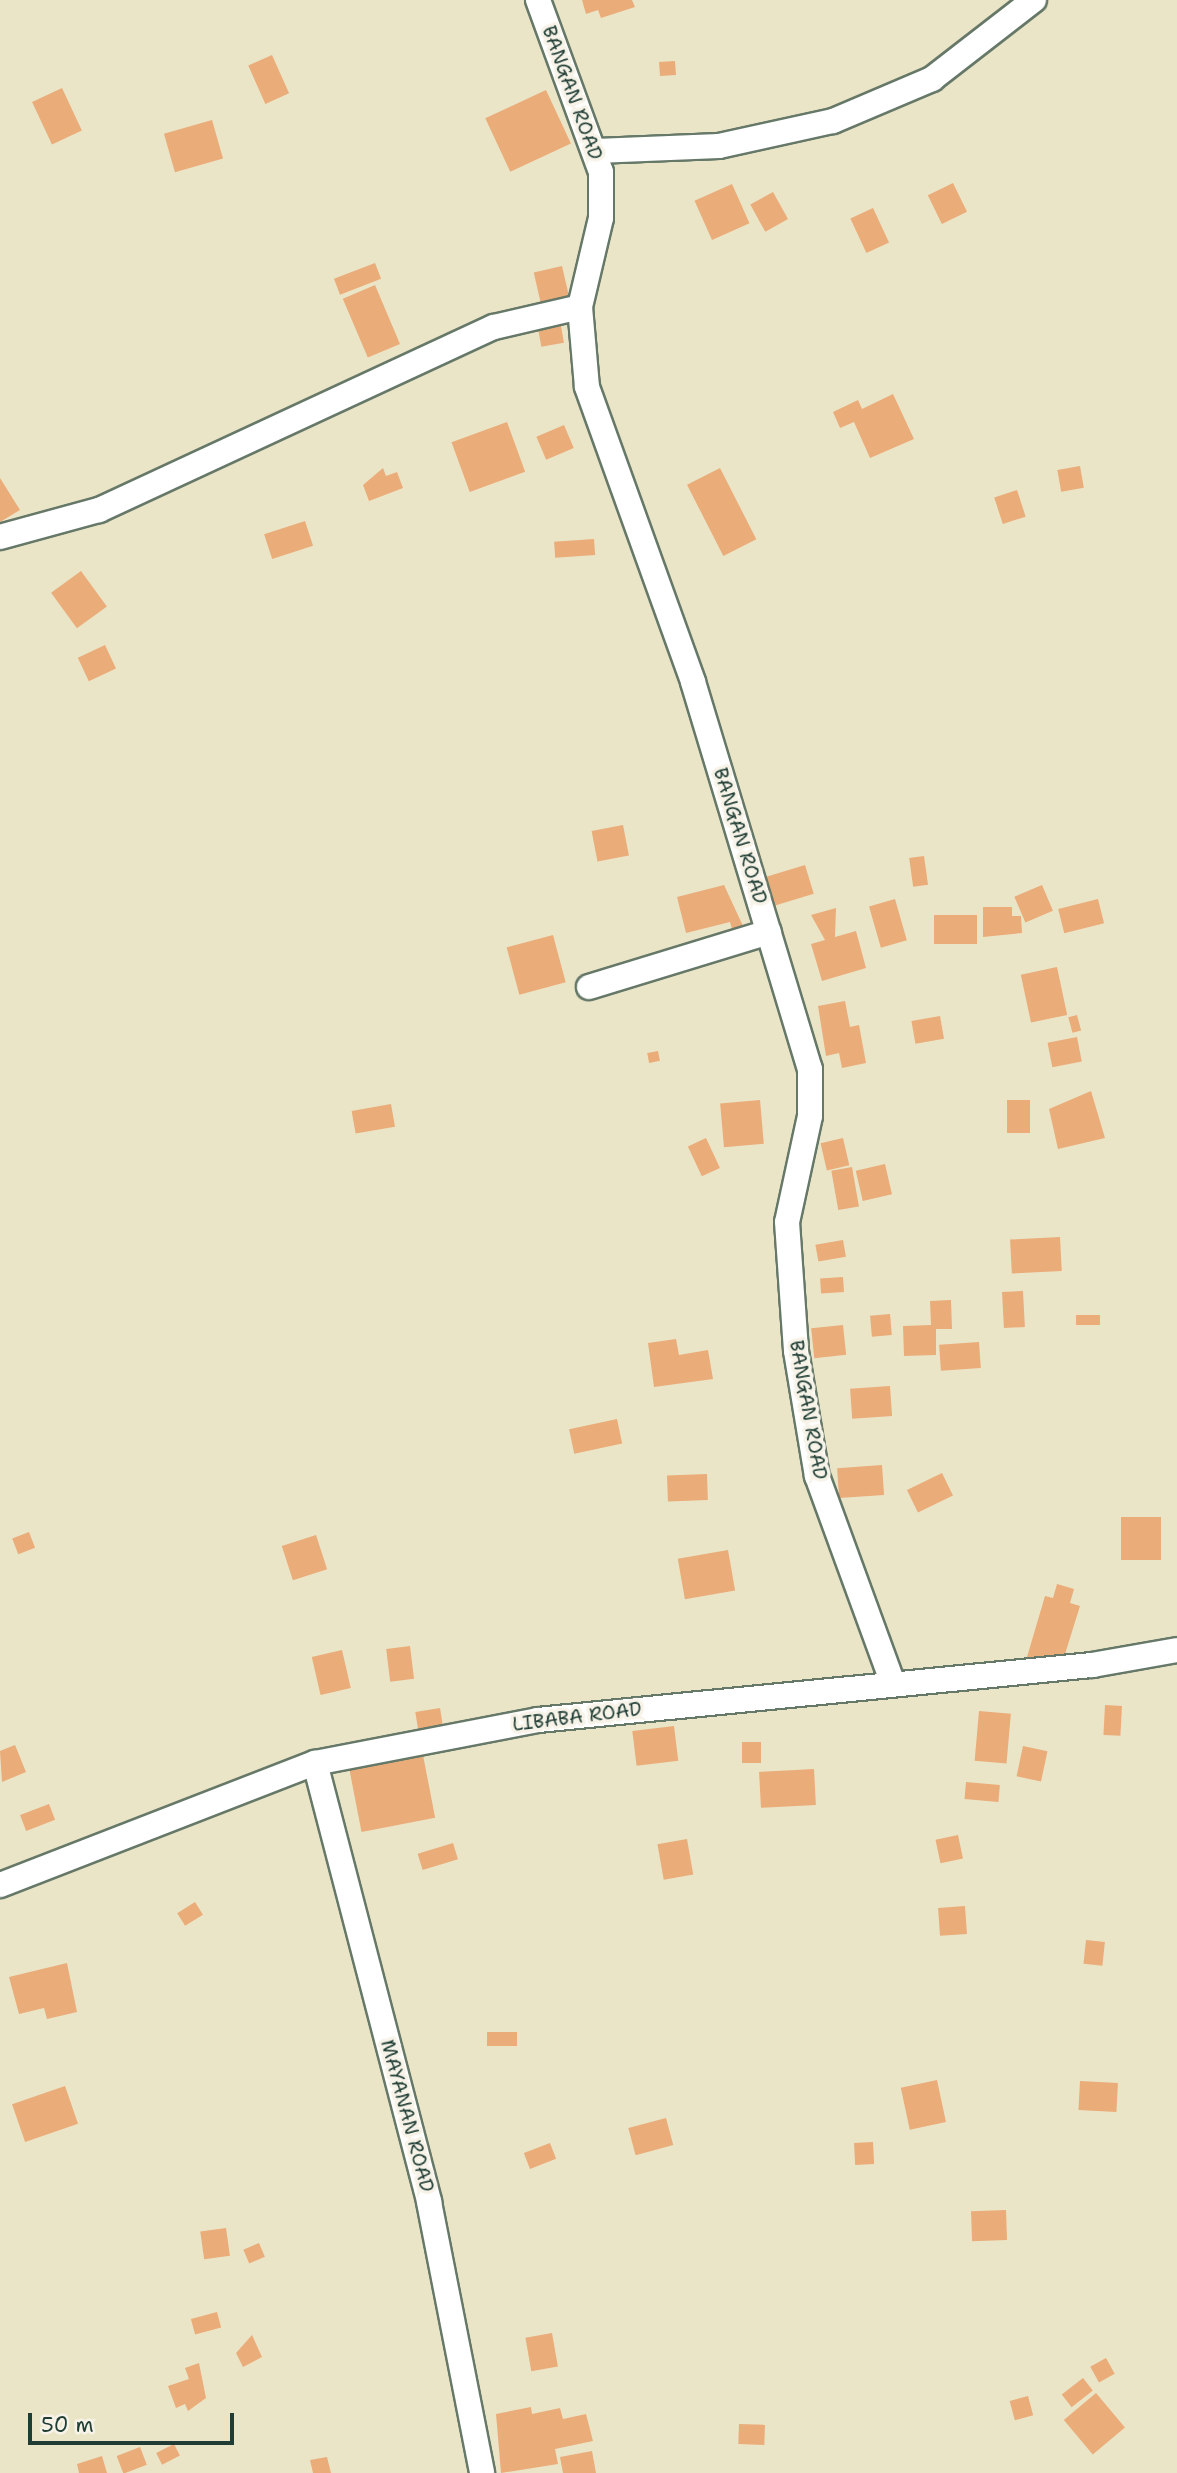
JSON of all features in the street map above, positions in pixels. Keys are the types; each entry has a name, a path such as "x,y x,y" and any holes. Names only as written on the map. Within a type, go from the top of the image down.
{"street":[{"name":"BANGAN ROAD","path":"538,0 596,151 604,195 580,307 587,387 693,682 810,1069 810,1116 787,1222 796,1351 817,1476 892,1684"},
{"path":"596,151 719,146 833,121 932,79 1034,0"},
{"path":"0,537 99,510 494,327 580,307"},
{"path":"589,987 769,932"},
{"name":"LIBABA ROAD","path":"0,1885 315,1763 538,1720 892,1684 1177,1650"},
{"name":"MAYANAN ROAD","path":"315,1763 429,2202 482,2473"}],"building":[{"path":"582,0 632,0 635,7 601,18 598,10 586,14"},
{"path":"272,55 289,93 265,104 248,66"},
{"path":"675,61 676,75 660,76 659,62"},
{"path":"62,88 82,131 52,145 32,102"},
{"path":"546,90 571,143 510,172 485,118"},
{"path":"212,120 223,158 175,172 164,134"},
{"path":"953,183 967,212 942,224 928,195"},
{"path":"732,184 749,223 712,240 695,201"},
{"path":"773,192 788,219 765,232 750,205"},
{"path":"873,208 889,242 866,253 850,219"},
{"path":"375,263 381,279 340,295 334,279"},
{"path":"562,266 570,300 542,307 534,273"},
{"path":"375,285 400,344 368,358 343,299"},
{"path":"561,326 564,343 541,347 538,330"},
{"path":"893,394 914,439 870,458 854,422 840,428 833,412 858,400 862,409"},
{"path":"507,422 525,472 470,492 452,442"},
{"path":"564,425 574,448 546,460 536,437"},
{"path":"1080,466 1084,488 1061,492 1057,470"},
{"path":"383,468 386,476 397,472 403,488 369,501 363,485"},
{"path":"720,468 756,539 723,556 687,485"},
{"path":"0,478 20,510 0,522"},
{"path":"1017,490 1026,517 1003,524 994,497"},
{"path":"305,521 313,546 272,559 264,534"},
{"path":"594,539 595,555 555,558 554,542"},
{"path":"81,571 107,607 77,628 51,593"},
{"path":"105,645 116,669 89,681 78,658"},
{"path":"623,825 629,855 598,862 592,831"},
{"path":"924,856 928,885 913,887 909,858"},
{"path":"805,865 814,894 773,906 764,878"},
{"path":"724,885 743,926 732,929 730,922 686,933 677,897"},
{"path":"1042,885 1053,911 1025,922 1014,897"},
{"path":"895,899 907,940 881,948 869,906"},
{"path":"1098,899 1104,923 1064,933 1058,909"},
{"path":"983,907 1012,907 1012,916 1021,916 1022,933 983,937"},
{"path":"836,908 835,937 856,931 866,968 822,981 811,944 825,940 811,915"},
{"path":"934,915 977,915 977,944 934,944"},
{"path":"553,935 566,982 519,995 507,947"},
{"path":"1057,967 1067,1015 1031,1023 1021,975"},
{"path":"845,1001 850,1027 859,1025 866,1063 842,1068 839,1053 826,1056 818,1006"},
{"path":"1077,1015 1081,1030 1072,1033 1068,1017"},
{"path":"940,1016 944,1039 915,1044 911,1021"},
{"path":"1077,1037 1082,1062 1052,1067 1048,1043"},
{"path":"658,1051 660,1061 649,1063 647,1053"},
{"path":"1091,1091 1105,1138 1058,1149 1049,1109"},
{"path":"760,1100 764,1144 724,1147 720,1103"},
{"path":"1007,1100 1030,1100 1030,1133 1007,1133"},
{"path":"391,1104 395,1127 356,1134 352,1111"},
{"path":"706,1138 720,1168 702,1176 688,1146"},
{"path":"843,1138 849,1165 827,1170 821,1143"},
{"path":"885,1164 892,1194 863,1201 856,1171"},
{"path":"852,1167 859,1206 838,1210 831,1171"},
{"path":"1060,1237 1062,1271 1012,1274 1010,1240"},
{"path":"843,1240 846,1257 818,1262 815,1245"},
{"path":"843,1277 844,1292 821,1294 820,1279"},
{"path":"1023,1291 1025,1327 1004,1328 1002,1292"},
{"path":"951,1300 952,1329 936,1329 936,1355 904,1356 903,1326 931,1325 930,1301"},
{"path":"890,1314 892,1335 872,1337 870,1316"},
{"path":"1076,1315 1100,1315 1100,1325 1076,1325"},
{"path":"843,1325 846,1355 814,1358 811,1328"},
{"path":"676,1339 679,1355 708,1350 713,1379 654,1387 648,1343"},
{"path":"979,1342 981,1368 941,1371 939,1345"},
{"path":"890,1386 892,1416 852,1419 850,1389"},
{"path":"617,1419 622,1443 574,1454 569,1429"},
{"path":"882,1465 884,1495 839,1498 837,1468"},
{"path":"942,1473 953,1495 918,1513 907,1490"},
{"path":"707,1474 708,1500 668,1501 667,1475"},
{"path":"1121,1517 1161,1517 1161,1560 1121,1560"},
{"path":"29,1532 35,1548 18,1554 12,1538"},
{"path":"316,1535 327,1569 293,1580 282,1546"},
{"path":"728,1550 735,1590 685,1599 678,1559"},
{"path":"1057,1584 1074,1589 1070,1603 1080,1606 1061,1667 1027,1657 1045,1596 1053,1598"},
{"path":"410,1646 414,1679 390,1682 386,1649"},
{"path":"342,1650 351,1688 321,1695 312,1657"},
{"path":"1105,1705 1122,1706 1120,1736 1103,1735"},
{"path":"440,1708 443,1726 418,1730 415,1712"},
{"path":"979,1711 1011,1714 1007,1764 975,1761"},
{"path":"674,1726 678,1761 637,1766 632,1731"},
{"path":"742,1742 761,1742 761,1763 742,1763"},
{"path":"15,1745 26,1772 2,1782 0,1751"},
{"path":"1023,1746 1047,1751 1041,1782 1017,1776"},
{"path":"422,1750 435,1818 362,1832 348,1764"},
{"path":"814,1769 816,1805 761,1808 759,1772"},
{"path":"966,1782 1000,1785 998,1802 965,1799"},
{"path":"49,1804 55,1820 26,1831 20,1815"},
{"path":"958,1835 963,1858 940,1863 936,1840"},
{"path":"687,1839 693,1874 664,1880 657,1844"},
{"path":"453,1843 458,1859 423,1870 418,1854"},
{"path":"195,1902 203,1915 185,1926 177,1913"},
{"path":"965,1906 967,1934 940,1936 938,1908"},
{"path":"1086,1940 1105,1942 1102,1966 1083,1964"},
{"path":"67,1963 77,2012 47,2019 44,2008 19,2014 9,1977"},
{"path":"487,2032 517,2032 517,2046 487,2046"},
{"path":"937,2080 946,2122 910,2130 901,2088"},
{"path":"1080,2081 1118,2083 1116,2112 1078,2110"},
{"path":"65,2086 78,2124 25,2142 12,2104"},
{"path":"666,2118 673,2145 636,2155 628,2128"},
{"path":"873,2142 874,2164 855,2165 854,2143"},
{"path":"550,2143 556,2159 530,2169 524,2153"},
{"path":"1006,2210 1007,2240 972,2241 971,2211"},
{"path":"226,2228 230,2256 204,2259 200,2232"},
{"path":"259,2243 265,2257 249,2263 243,2250"},
{"path":"217,2312 221,2327 195,2334 191,2319"},
{"path":"552,2333 558,2366 531,2371 525,2338"},
{"path":"252,2335 262,2357 243,2367 236,2353"},
{"path":"1106,2358 1115,2374 1099,2382 1090,2367"},
{"path":"199,2363 206,2398 188,2411 185,2404 176,2408 168,2386 189,2379 185,2368"},
{"path":"1083,2378 1093,2391 1072,2407 1062,2395"},
{"path":"1096,2393 1125,2427 1093,2454 1064,2420"},
{"path":"1028,2396 1033,2415 1015,2420 1010,2401"},
{"path":"531,2407 532,2414 560,2408 563,2419 586,2414 593,2441 555,2449 558,2464 501,2473 496,2414"},
{"path":"739,2424 765,2425 764,2445 738,2444"},
{"path":"174,2444 180,2456 162,2465 156,2453"},
{"path":"140,2447 147,2465 123,2473 117,2456"},
{"path":"592,2451 596,2473 563,2473 560,2457"},
{"path":"102,2456 107,2473 79,2473 77,2464"},
{"path":"327,2457 331,2473 313,2473 310,2460"}]}
